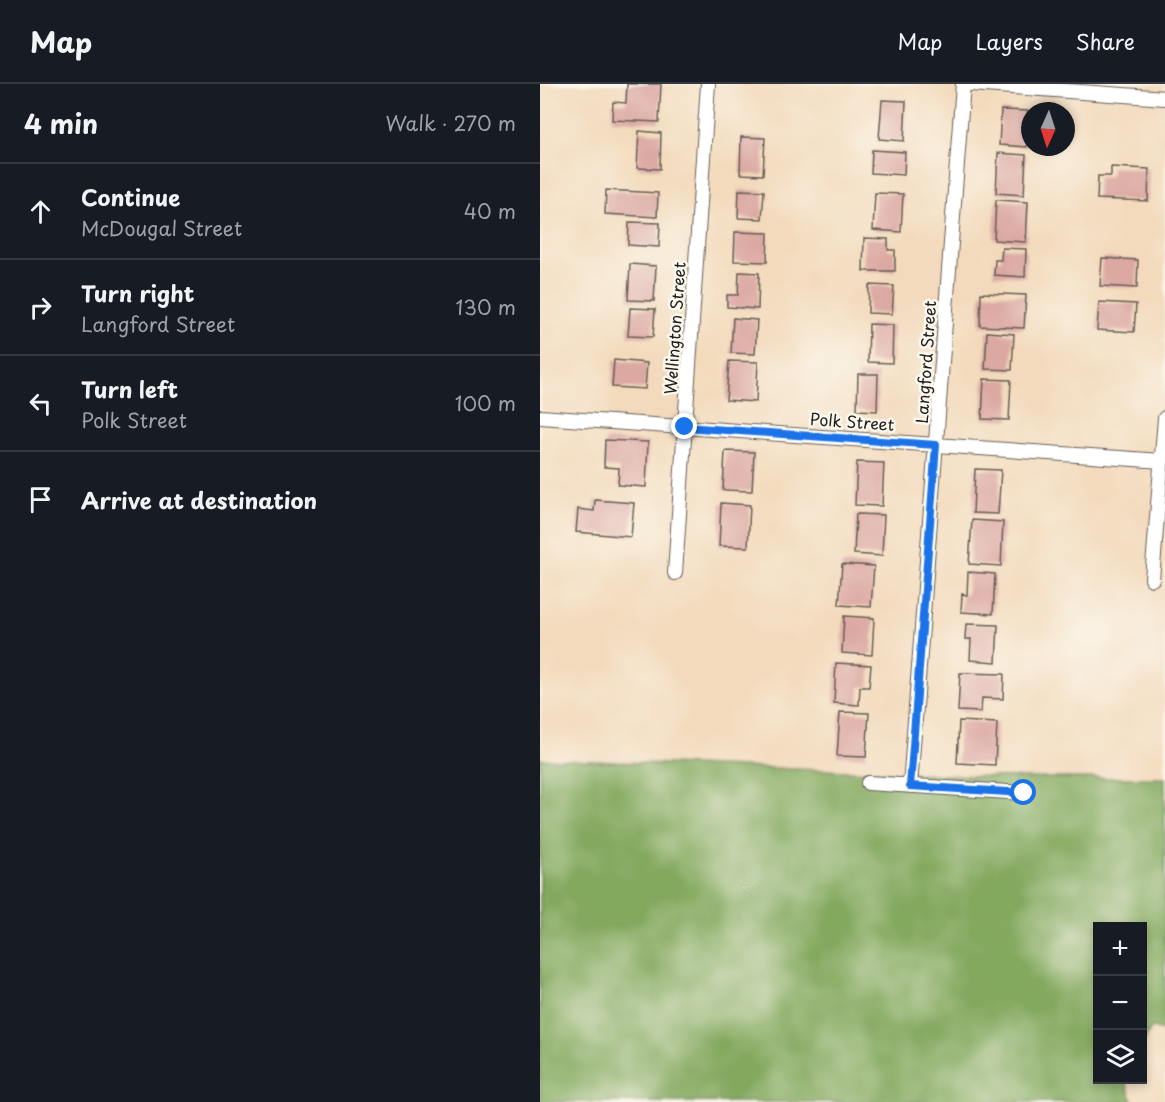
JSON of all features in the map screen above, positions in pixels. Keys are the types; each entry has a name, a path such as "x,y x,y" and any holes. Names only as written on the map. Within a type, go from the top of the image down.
{"street":[{"name":"Wellington Street","path":"675,573 708,84"},
{"name":"Langford Street","path":"910,786 963,84"},
{"path":"971,84 1052,87 1165,98"},
{"name":"Polk Street","path":"540,417 1162,461"},
{"path":"1152,579 1165,418"},
{"path":"868,783 1024,793"}],"green space":[{"path":"540,759 1028,778 1165,778 1165,1031 1151,1028 1147,1036 1147,922 1093,922 1093,1084 1126,1084 1133,1102 540,1102"}],"building":[{"path":"627,84 661,84 659,122 612,120 613,102 626,103"},
{"path":"882,100 906,101 904,141 879,139"},
{"path":"1001,110 1021,111 1021,147 999,145"},
{"path":"639,131 661,133 660,169 637,168"},
{"path":"741,137 765,138 763,175 740,174"},
{"path":"872,150 905,152 904,175 871,173"},
{"path":"998,153 1026,156 1024,195 996,193"},
{"path":"1111,167 1149,169 1148,201 1097,199 1098,176 1111,176"},
{"path":"606,190 658,193 657,217 605,214"},
{"path":"739,190 764,191 762,219 738,218"},
{"path":"875,193 903,194 901,232 873,230"},
{"path":"996,200 1028,202 1026,242 994,240"},
{"path":"629,222 660,223 659,247 628,245"},
{"path":"735,232 768,233 767,262 734,261"},
{"path":"864,238 888,239 888,250 895,250 895,271 863,271"},
{"path":"1002,248 1026,249 1025,277 994,275 995,260 1001,260"},
{"path":"1102,258 1138,260 1137,288 1100,286"},
{"path":"630,264 656,266 654,301 628,300"},
{"path":"739,272 759,273 758,309 727,307 727,295 738,295"},
{"path":"869,285 894,286 892,314 868,313"},
{"path":"981,293 1026,295 1024,328 980,326"},
{"path":"1099,302 1136,304 1134,332 1097,330"},
{"path":"630,308 655,309 653,337 628,336"},
{"path":"733,318 757,320 755,354 731,353"},
{"path":"869,324 893,325 892,363 868,362"},
{"path":"987,332 1014,334 1012,370 985,369"},
{"path":"614,360 647,363 645,389 612,387"},
{"path":"729,361 758,362 756,402 726,400"},
{"path":"858,374 878,374 877,411 857,410"},
{"path":"984,379 1011,380 1009,420 982,419"},
{"path":"605,440 648,442 646,487 618,485 619,468 604,467"},
{"path":"725,451 754,452 752,491 723,490"},
{"path":"857,462 884,463 882,506 855,505"},
{"path":"975,469 1001,470 998,514 973,513"},
{"path":"595,500 634,503 631,537 576,532 578,509 594,511"},
{"path":"721,503 750,505 748,547 719,546"},
{"path":"856,514 884,515 882,556 854,554"},
{"path":"972,520 1003,522 1001,566 969,564"},
{"path":"842,564 874,566 871,607 839,605"},
{"path":"968,572 995,574 993,614 961,612 962,594 967,595"},
{"path":"844,616 874,618 872,655 842,653"},
{"path":"966,624 998,625 996,662 970,660 971,639 965,639"},
{"path":"836,663 871,665 869,687 860,687 859,705 834,703"},
{"path":"960,673 1004,674 1003,699 982,698 981,712 958,711"},
{"path":"840,712 869,713 866,757 837,756"},
{"path":"959,721 997,723 995,765 957,763"}],"route":[{"path":"685,427 936,445 910,786 1024,793"}]}
